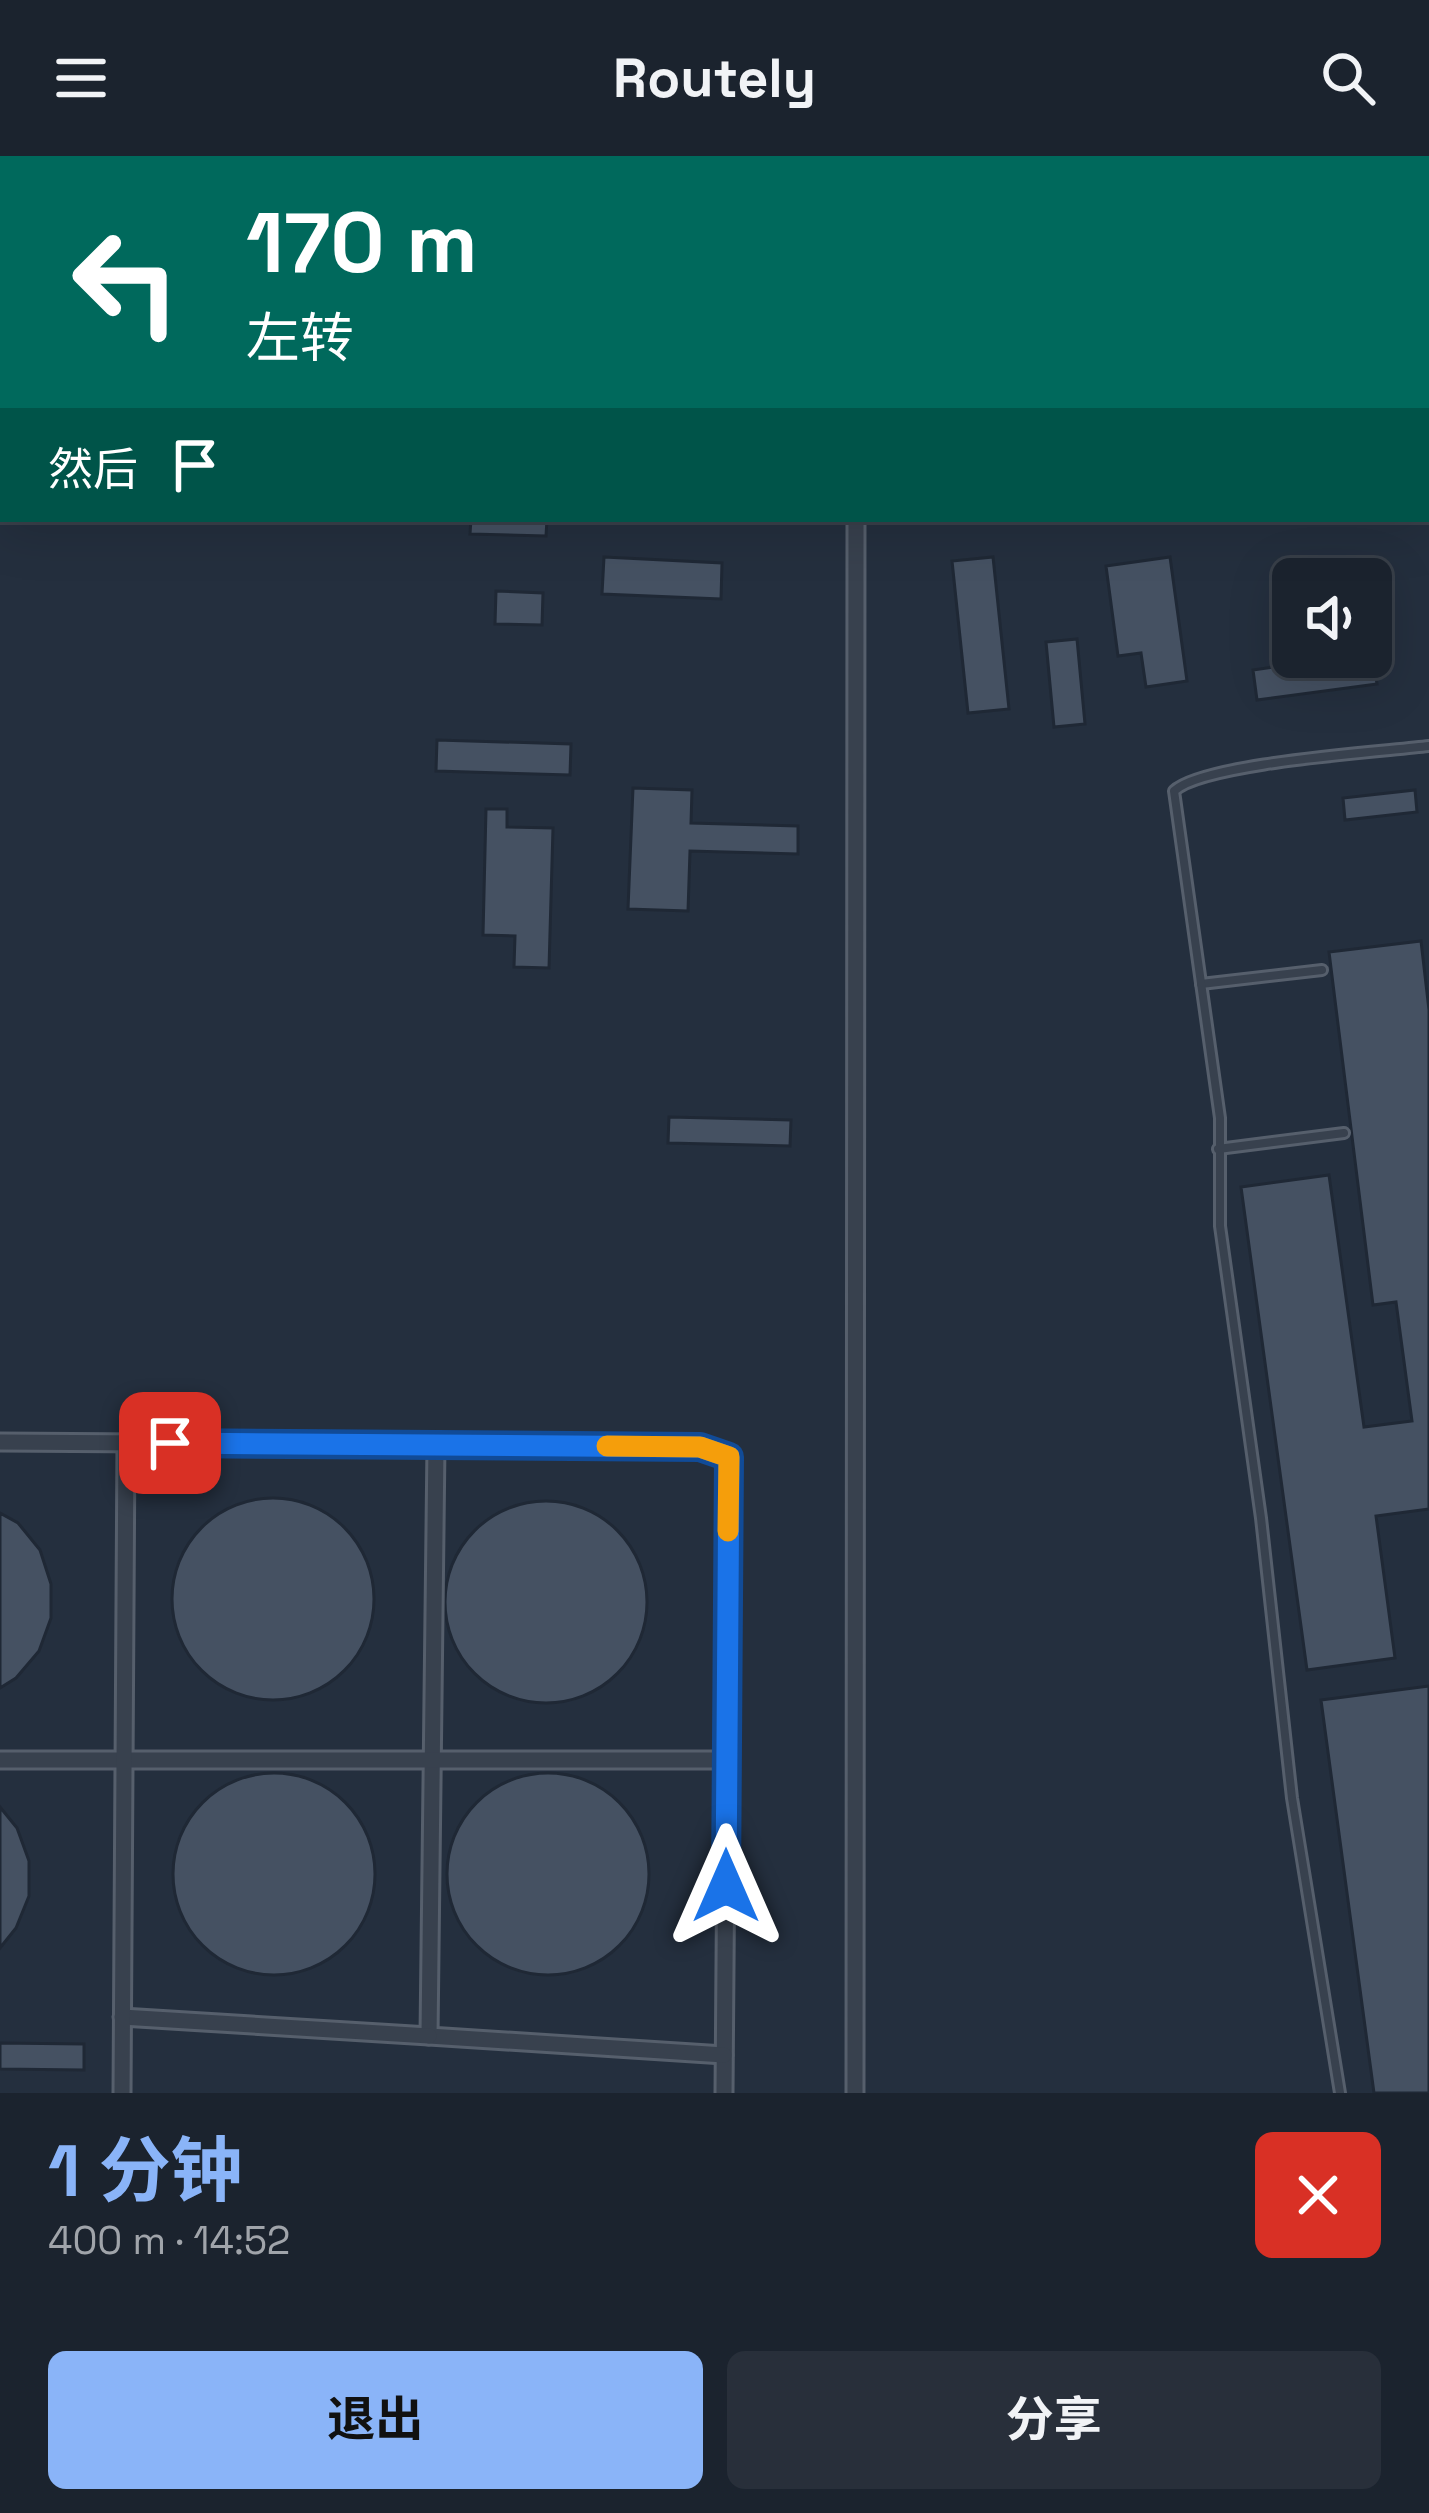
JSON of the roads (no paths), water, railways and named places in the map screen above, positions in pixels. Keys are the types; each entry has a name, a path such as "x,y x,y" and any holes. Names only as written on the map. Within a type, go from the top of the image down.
{"street":[{"path":"855,2093 856,522"},
{"path":"0,1442 700,1447 729,1457 724,2093"},
{"path":"122,2093 126,1442"},
{"path":"429,2036 436,1445"},
{"path":"0,1760 727,1760"},
{"path":"122,2017 724,2055"}],"lane":[{"path":"1340,2093 1292,1798 1261,1518 1220,1226 1220,1118 1174,791 1183,782 1227,772 1429,746"},
{"path":"1201,984 1322,970"},
{"path":"1218,1149 1344,1132"}]}
